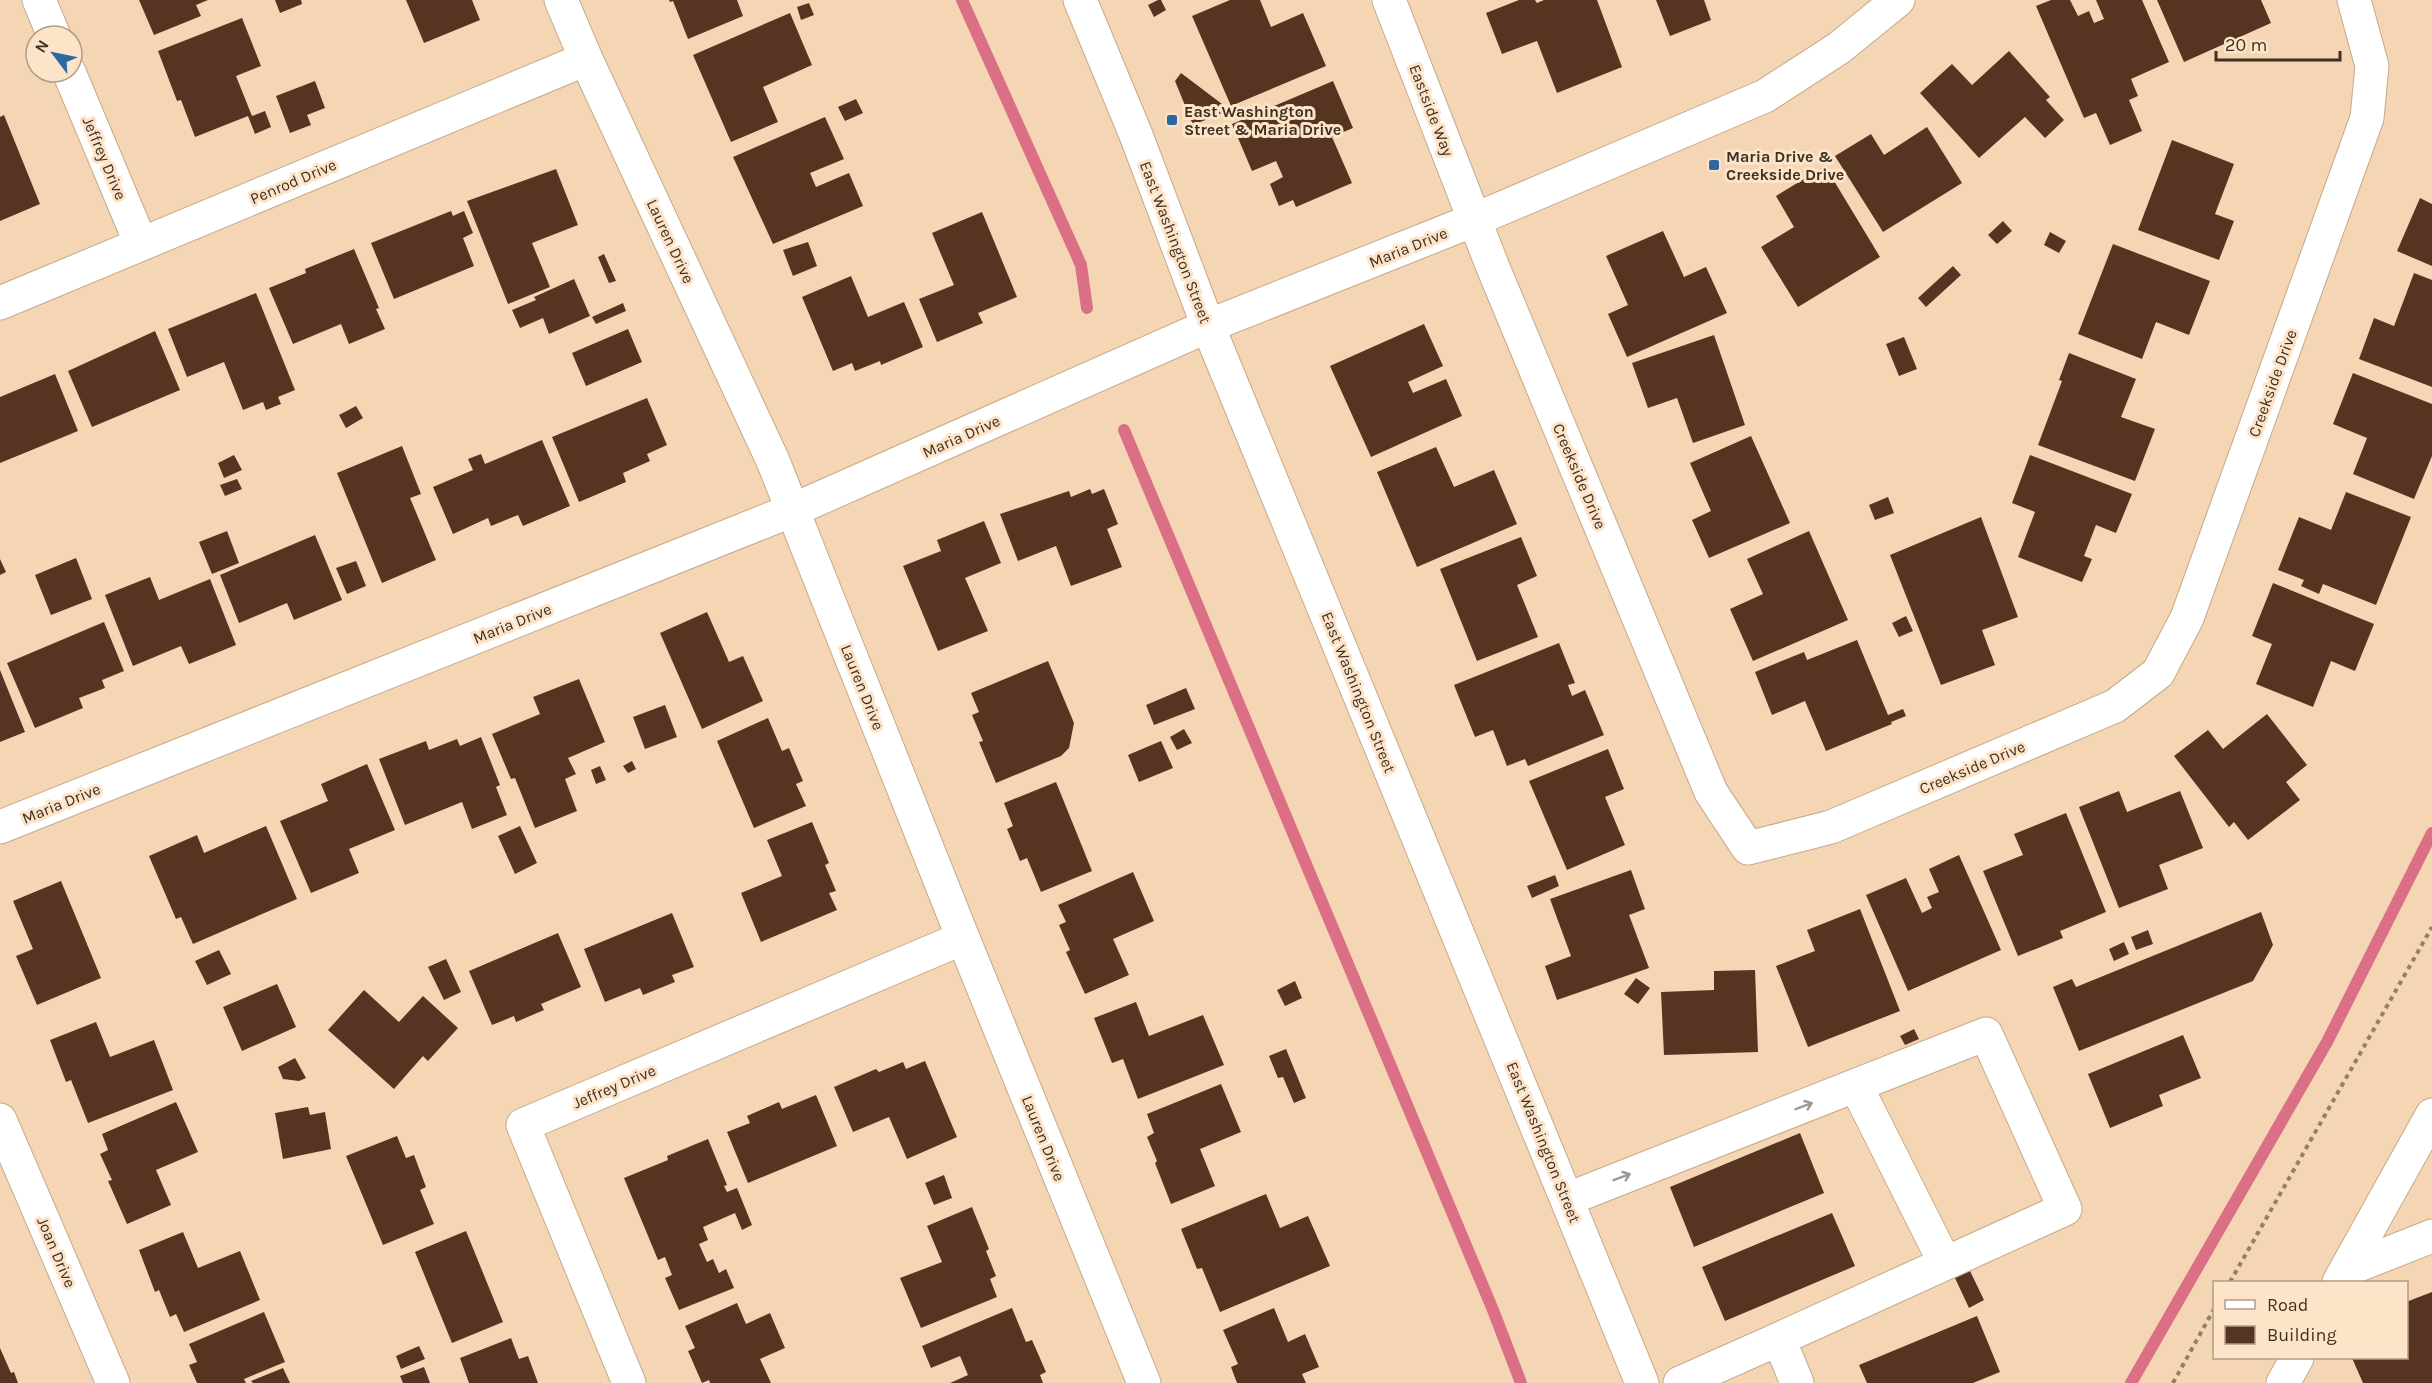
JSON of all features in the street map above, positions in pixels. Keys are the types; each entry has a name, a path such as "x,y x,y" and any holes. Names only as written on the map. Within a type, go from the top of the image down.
{"street":[{"path":"39,0 49,24"},
{"name":"Lauren Drive","path":"561,0 585,59 765,444 793,510 963,938 1144,1383"},
{"name":"East Washington Street","path":"1080,0 1136,135 1208,326 1642,1383"},
{"name":"Eastside Way","path":"1389,0 1474,220"},
{"name":"Maria Drive","path":"0,827 793,510 1208,326 1474,220 1765,96 1839,48 1898,0"},
{"name":"Creekside Drive","path":"1474,220 1711,792 1748,848 1831,827 2115,706 2158,673 2187,618 2367,118 2372,66 2354,0"},
{"name":"Penrod Drive","path":"0,303 585,59"},
{"name":"Jeffrey Drive","path":"74,84 141,244"},
{"name":"Jeffrey Drive","path":"629,1383 523,1125 963,938"},
{"path":"1568,1199 1986,1034 2065,1209 1680,1383"},
{"path":"1856,1086 1945,1263"},
{"path":"2342,1276 2432,1115"},
{"name":"Joan Drive","path":"0,1120 113,1383"},
{"path":"2342,1276 2432,1236"},
{"path":"1779,1339 1797,1383"},
{"path":"2283,1383 2296,1359"}],"path":[{"path":"2231,1281 2432,927"},
{"path":"2173,1383 2213,1311"}],"building":[{"path":"139,0 208,0 196,5 201,16 154,35"},
{"path":"275,0 301,0 302,4 280,13"},
{"path":"406,0 472,0 480,20 424,43"},
{"path":"669,0 737,0 743,16 688,39 673,1"},
{"path":"1161,0 1166,10 1154,17 1148,5"},
{"path":"1230,0 1260,0 1271,27 1303,13 1326,66 1231,106 1192,16"},
{"path":"1519,0 1535,0 1537,3 1544,0 1597,0 1622,67 1557,93 1537,41 1502,54 1486,13"},
{"path":"1656,0 1704,0 1711,20 1670,36"},
{"path":"2051,0 2070,0 2078,16 2089,11 2094,23 2104,19 2096,0 2142,0 2169,62 2131,79 2138,96 2129,100 2142,131 2110,145 2096,113 2084,118 2036,6"},
{"path":"2157,0 2261,0 2271,23 2184,62"},
{"path":"809,3 814,15 801,20 797,7"},
{"path":"790,13 812,65 763,87 778,122 731,142 693,55"},
{"path":"242,18 261,66 236,76 252,116 265,111 271,127 255,134 248,116 195,137 181,100 177,101 158,51"},
{"path":"2009,51 2050,97 2046,100 2064,120 2045,138 2025,117 1979,158 1920,93 1952,64 1972,85"},
{"path":"1181,73 1222,104 1225,112 1193,125 1175,81"},
{"path":"315,81 325,108 307,115 311,125 290,133 276,96"},
{"path":"1333,81 1353,128 1332,137 1352,183 1296,207 1293,200 1279,206 1270,184 1283,177 1276,161 1252,171 1232,124"},
{"path":"856,99 863,113 845,121 838,107"},
{"path":"4,115 40,204 0,221 0,117"},
{"path":"825,117 844,159 810,173 816,187 849,173 863,206 773,244 733,157"},
{"path":"1927,127 1962,183 1883,232 1835,156 1871,134 1884,155"},
{"path":"2172,140 2234,164 2215,214 2234,221 2219,260 2138,230"},
{"path":"1825,166 1880,257 1798,307 1761,247 1794,227 1776,196"},
{"path":"556,169 578,225 532,243 550,287 508,304 467,201"},
{"path":"2420,198 2432,204 2432,266 2397,251"},
{"path":"451,211 453,216 464,211 473,233 463,238 474,266 394,299 371,243"},
{"path":"982,212 1017,297 978,313 983,323 937,342 919,299 954,285 932,233"},
{"path":"2003,221 2012,231 1997,244 1988,235"},
{"path":"1663,231 1684,277 1706,267 1727,313 1627,357 1608,314 1628,305 1606,256"},
{"path":"2050,232 2066,241 2059,253 2044,245"},
{"path":"808,242 817,266 793,276 783,250"},
{"path":"2113,244 2210,281 2189,335 2156,322 2142,359 2078,334"},
{"path":"354,249 379,308 376,309 385,329 349,344 341,324 293,344 269,288 306,273 305,269"},
{"path":"604,254 616,281 609,283 598,257"},
{"path":"1953,266 1961,275 1926,307 1918,298"},
{"path":"2414,273 2432,280 2432,387 2359,359 2374,318 2394,326"},
{"path":"851,276 868,317 904,302 923,347 881,365 880,361 855,371 852,363 833,371 802,297"},
{"path":"574,279 590,316 549,334 543,318 520,328 512,310"},
{"path":"256,293 295,390 278,397 281,404 266,410 263,402 243,410 224,362 187,377 168,329"},
{"path":"623,303 626,311 596,324 592,317"},
{"path":"1424,324 1443,366 1408,382 1413,393 1446,379 1462,416 1371,457 1330,366"},
{"path":"628,329 642,362 586,386 572,353"},
{"path":"155,331 180,390 92,427 68,371"},
{"path":"1714,335 1745,425 1693,443 1677,398 1648,408 1632,363"},
{"path":"1904,337 1917,369 1899,376 1886,344"},
{"path":"2069,353 2136,379 2121,417 2155,429 2135,481 2038,445 2062,381 2059,380"},
{"path":"2353,373 2432,404 2432,456 2414,499 2353,474 2367,438 2333,424"},
{"path":"55,374 78,431 0,463 0,397"},
{"path":"647,398 667,445 647,454 650,461 623,473 626,482 579,502 552,437"},
{"path":"356,406 363,418 346,428 339,415"},
{"path":"1751,436 1790,523 1709,558 1692,520 1711,511 1690,463"},
{"path":"542,440 570,506 523,526 518,515 491,526 488,518 453,534 433,487 473,470 468,459 481,454 485,464"},
{"path":"402,446 421,494 410,498 436,560 382,583 337,473"},
{"path":"1436,447 1454,487 1494,470 1517,524 1417,567 1377,472"},
{"path":"234,455 242,470 224,478 218,463"},
{"path":"2030,455 2132,494 2116,533 2096,525 2084,556 2092,559 2082,582 2018,557 2035,512 2012,503"},
{"path":"237,479 242,489 225,496 220,485"},
{"path":"1090,489 1092,494 1104,489 1118,524 1107,529 1122,567 1071,586 1056,546 1018,561 1000,514 1069,491 1071,497"},
{"path":"2346,492 2411,517 2376,605 2323,584 2319,594 2301,586 2304,580 2278,570 2299,517 2331,530"},
{"path":"1888,497 1894,513 1875,520 1869,505"},
{"path":"1981,517 2018,617 1982,630 1995,665 1941,685 1890,555"},
{"path":"984,521 1001,563 965,578 988,631 938,651 903,566 941,551 937,540"},
{"path":"227,531 239,563 212,574 199,542"},
{"path":"1809,531 1848,620 1753,661 1730,609 1763,594 1747,559"},
{"path":"315,535 342,600 294,620 287,603 239,623 220,575"},
{"path":"1521,537 1537,576 1517,585 1538,637 1477,661 1440,569"},
{"path":"76,558 92,599 51,615 35,575"},
{"path":"0,559 6,572 0,575"},
{"path":"356,561 366,586 347,594 336,568"},
{"path":"150,577 159,600 210,579 236,645 189,664 181,646 133,666 105,595"},
{"path":"2273,583 2374,624 2355,671 2331,661 2313,707 2256,684 2272,644 2252,636"},
{"path":"707,612 729,662 743,656 763,701 702,729 660,633"},
{"path":"1906,616 1913,631 1899,637 1892,623"},
{"path":"104,622 124,671 102,680 105,688 79,698 83,708 35,728 7,663"},
{"path":"1857,640 1888,715 1903,709 1906,716 1826,751 1805,701 1772,715 1755,672 1804,652 1807,660"},
{"path":"1559,643 1575,683 1568,685 1572,696 1585,690 1604,735 1528,766 1525,759 1507,766 1493,730 1475,737 1454,685"},
{"path":"1048,661 1074,723 1069,748 1061,756 996,783 979,742 983,741 972,715 979,712 971,693"},
{"path":"0,670 25,732 0,742"},
{"path":"579,679 605,742 568,758 576,774 565,779 577,811 535,828 515,778 511,779 492,734 540,714 533,697"},
{"path":"1186,688 1195,709 1154,725 1146,705"},
{"path":"665,705 677,737 645,749 633,717"},
{"path":"2267,714 2307,765 2286,782 2300,800 2248,840 2234,822 2229,827 2174,756 2208,730 2223,749"},
{"path":"768,718 782,751 789,748 803,781 796,784 806,806 754,828 717,741"},
{"path":"1184,729 1192,743 1177,750 1170,737"},
{"path":"481,737 500,785 496,787 507,815 472,829 462,802 405,825 379,759 426,741 429,750 457,739 460,746"},
{"path":"1161,741 1173,768 1139,782 1128,755"},
{"path":"1608,749 1624,789 1605,797 1625,845 1567,870 1529,781"},
{"path":"632,761 636,769 628,773 623,766"},
{"path":"367,764 395,830 349,849 359,873 311,893 280,821 328,801 321,784"},
{"path":"600,766 606,780 596,784 591,770"},
{"path":"1056,782 1092,871 1041,892 1027,858 1020,861 1007,829 1013,826 1004,803"},
{"path":"2119,791 2127,812 2180,791 2203,848 2159,865 2168,889 2119,908 2079,807"},
{"path":"2066,813 2106,912 2060,931 2063,938 2018,956 1983,871 2023,855 2014,834"},
{"path":"812,822 829,863 825,865 836,891 829,893 837,910 761,942 741,893 782,876 767,840"},
{"path":"266,826 297,899 193,944 181,917 176,919 149,856 197,835 204,853"},
{"path":"520,826 537,863 515,874 498,836"},
{"path":"1959,855 2001,950 1908,991 1866,895 1906,878 1922,913 1932,908 1927,897 1939,892 1929,869"},
{"path":"1631,870 1645,909 1629,915 1649,968 1557,1000 1545,966 1571,956 1550,899"},
{"path":"1133,872 1154,921 1113,939 1129,975 1085,994 1066,952 1070,950 1059,925 1066,922 1058,905"},
{"path":"1555,875 1559,886 1532,898 1527,886"},
{"path":"61,881 101,978 37,1005 16,956 33,949 13,901"},
{"path":"1860,909 1900,1011 1808,1047 1776,966 1815,951 1807,930"},
{"path":"2261,912 2273,945 2253,981 2079,1051 2053,987 2072,979 2076,987"},
{"path":"672,913 694,967 672,975 675,982 643,995 640,988 605,1002 584,949"},
{"path":"2148,930 2153,944 2136,950 2131,937"},
{"path":"558,933 581,987 541,1004 544,1010 516,1022 514,1016 492,1025 469,971"},
{"path":"2124,942 2129,954 2114,961 2109,949"},
{"path":"219,950 231,974 207,985 195,961"},
{"path":"446,959 461,992 444,1000 428,967"},
{"path":"1755,970 1758,1052 1664,1055 1661,992 1714,990 1714,971"},
{"path":"1636,978 1650,988 1638,1004 1624,994"},
{"path":"1295,981 1302,998 1285,1006 1277,990"},
{"path":"277,984 296,1027 242,1051 223,1007"},
{"path":"364,990 399,1022 423,996 458,1028 428,1061 423,1056 394,1089 328,1030"},
{"path":"1136,1002 1149,1036 1203,1015 1224,1065 1138,1099 1123,1059 1112,1063 1094,1018"},
{"path":"96,1022 110,1057 154,1040 173,1090 88,1123 71,1080 66,1082 50,1040"},
{"path":"1914,1029 1919,1039 1905,1045 1900,1036"},
{"path":"2183,1035 2201,1078 2159,1095 2163,1106 2110,1128 2088,1074"},
{"path":"1286,1049 1306,1098 1294,1103 1283,1077 1278,1078 1269,1056"},
{"path":"295,1058 306,1078 299,1081 283,1079 278,1067"},
{"path":"925,1061 957,1137 907,1159 889,1117 853,1132 834,1087 876,1069 879,1072 903,1062 906,1069"},
{"path":"1221,1084 1241,1132 1200,1149 1215,1186 1171,1204 1147,1137 1154,1133 1147,1114"},
{"path":"816,1095 837,1146 748,1183 727,1132 750,1123 747,1116 779,1102 782,1109"},
{"path":"176,1102 198,1152 156,1170 171,1205 127,1224 108,1181 112,1180 100,1154 108,1150 102,1134"},
{"path":"308,1107 310,1115 325,1112 331,1149 283,1159 275,1113"},
{"path":"1800,1133 1824,1193 1694,1247 1670,1187"},
{"path":"397,1136 406,1158 414,1155 426,1187 420,1190 434,1224 383,1245 346,1156"},
{"path":"708,1139 727,1185 724,1186 727,1192 737,1188 752,1225 742,1230 735,1213 703,1227 708,1240 699,1244 707,1262 713,1259 719,1273 726,1269 734,1288 679,1310 665,1278 672,1275 665,1257 658,1260 624,1178 668,1160 667,1156"},
{"path":"944,1175 952,1198 934,1205 925,1183"},
{"path":"1266,1194 1280,1228 1308,1216 1330,1266 1220,1312 1202,1268 1197,1269 1181,1229"},
{"path":"972,1207 989,1249 986,1251 996,1276 990,1279 997,1297 921,1328 900,1278 942,1262 927,1226"},
{"path":"1832,1213 1855,1266 1725,1321 1702,1267"},
{"path":"466,1231 503,1322 452,1343 415,1252"},
{"path":"183,1232 198,1268 240,1251 260,1300 184,1332 176,1314 170,1317 159,1290 155,1292 139,1250"},
{"path":"1970,1271 1984,1300 1969,1308 1955,1278"},
{"path":"2432,1292 2432,1383 2363,1383 2352,1359 2408,1359 2408,1301"},
{"path":"737,1303 746,1324 770,1313 785,1348 760,1359 771,1383 710,1383 709,1380 702,1383 688,1351 695,1348 685,1326"},
{"path":"1012,1308 1026,1342 1032,1340 1046,1372 1040,1375 1043,1383 950,1383 968,1375 960,1356 931,1368 922,1346"},
{"path":"1274,1308 1288,1342 1305,1334 1319,1367 1302,1374 1306,1383 1237,1383 1231,1367 1238,1364 1223,1330"},
{"path":"264,1312 285,1362 244,1379 246,1383 197,1383 189,1365 197,1362 189,1344"},
{"path":"1977,1316 2000,1372 1973,1383 1867,1383 1859,1365"},
{"path":"511,1338 519,1359 528,1356 538,1383 469,1383 460,1358"},
{"path":"419,1346 425,1359 401,1369 396,1356"},
{"path":"0,1348 11,1373 14,1372 18,1383 0,1383"},
{"path":"424,1367 430,1383 403,1383 400,1376"},
{"path":"283,1368 290,1383 253,1383 251,1381"}],"waterway":[{"path":"962,0 1081,265 1087,308"},
{"path":"1124,430 1493,1310 1521,1383"},
{"path":"2131,1383 2327,1042 2432,833"}],"place":[{"name":"East Washington Street & Maria Drive","path":"1172,120"},
{"name":"Maria Drive & Creekside Drive","path":"1714,165"}]}
